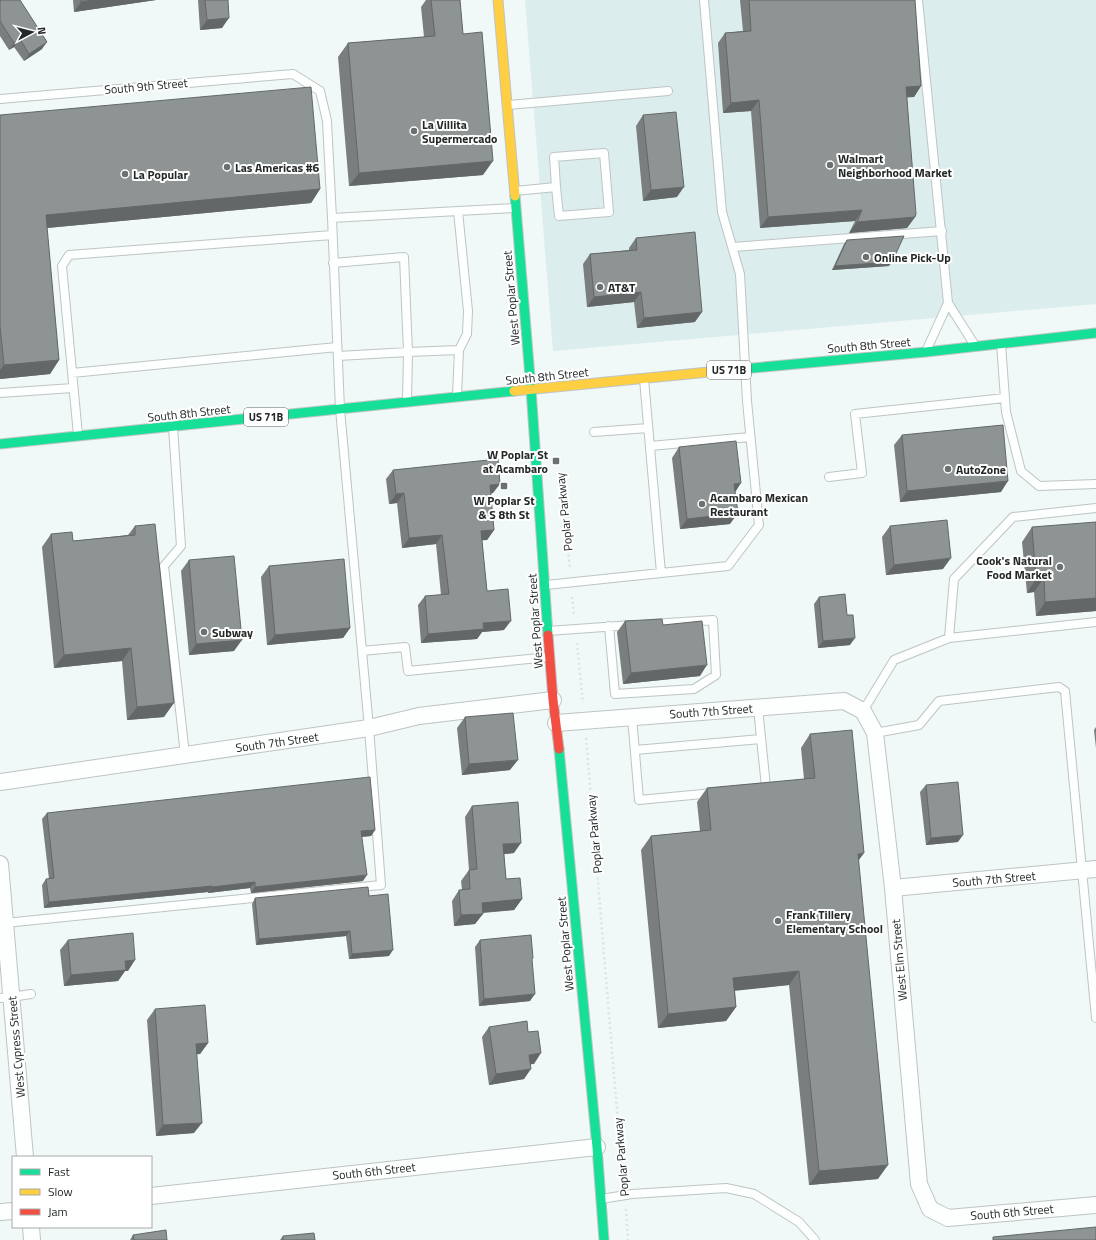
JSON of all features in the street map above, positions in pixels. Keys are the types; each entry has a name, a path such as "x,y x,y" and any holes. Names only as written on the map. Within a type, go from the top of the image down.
{"street":[{"name":"West Poplar Street","path":"498,0 531,389 553,700 597,1147 604,1240"},
{"name":"South 8th Street","path":"0,444 531,389 926,352 1096,333"},
{"name":"South 7th Street","path":"0,782 369,728 418,716 553,700"},
{"name":"South 7th Street","path":"556,723 844,701 863,711"},
{"name":"West Elm Street","path":"863,711 875,733 893,888 919,1184 930,1209"},
{"name":"West Cypress Street","path":"0,864 5,923 6,998 25,1156"},
{"name":"South 7th Street","path":"893,888 1089,870"},
{"name":"South 6th Street","path":"152,1196 597,1147"},
{"name":"South 6th Street","path":"930,1209 948,1218 1096,1205"},
{"path":"0,1212 12,1211"},
{"path":"31,1228 32,1240"}],"lane":[{"path":"545,586 728,566 759,525 750,437 740,274 722,212 704,0"},
{"path":"918,0 948,302 976,346"},
{"name":"South 9th Street","path":"0,99 292,74 320,91 327,121 332,218"},
{"path":"507,105 668,91"},
{"path":"604,153 609,212 559,216 556,187 554,157 604,153"},
{"path":"514,191 556,187"},
{"path":"5,923 381,884 369,728 340,409 332,218 516,208"},
{"path":"457,397 460,350 467,334 468,311 458,211"},
{"path":"732,247 942,231"},
{"path":"78,436 62,266 69,255 332,235"},
{"path":"334,263 404,257 408,352 407,402"},
{"path":"926,352 948,302"},
{"path":"1001,344 1006,412 1021,471 1039,486 1096,484"},
{"path":"72,372 337,347"},
{"path":"338,356 460,350"},
{"path":"644,378 661,573"},
{"path":"0,394 73,388"},
{"path":"829,477 862,473 855,414 1005,398"},
{"path":"173,426 181,546 164,566 185,755"},
{"path":"594,432 648,428"},
{"path":"650,446 750,437"},
{"path":"949,638 954,579 1013,517 1096,508"},
{"path":"548,631 609,626 713,620 716,675 694,689 615,694 609,626"},
{"path":"863,711 894,660 949,638 1096,622"},
{"path":"362,651 406,647 408,671 550,657"},
{"path":"875,733 919,725 939,701 1059,687 1065,691 1089,870 1096,1018"},
{"path":"750,789 766,787 758,708"},
{"path":"632,717 639,800 719,792"},
{"path":"635,750 761,739"},
{"path":"6,998 31,994"},
{"path":"601,1199 624,1195 726,1188 754,1194 799,1222 815,1240"}],"path":[{"name":"Poplar Parkway","path":"561,483 576,629 628,1240"}],"shaded area":[{"path":"525,0 1096,0 1096,304 553,351"}],"building":[{"path":"1,0 20,0 47,42 29,54 20,39 14,43 0,21"},
{"path":"81,0 93,0 81,2"},
{"path":"205,0 228,0 229,18 207,20"},
{"path":"431,0 460,0 463,34 482,32 493,161 359,173 348,43 435,36"},
{"name":"Walmart Neighborhood Market","path":"749,0 915,0 921,86 906,87 916,214 915,217 857,222 862,210 768,217 759,100 731,103 725,33 751,31"},
{"path":"311,87 320,189 46,215 59,360 4,365 0,326 0,115"},
{"path":"676,112 684,187 651,190 643,115"},
{"path":"695,232 702,312 644,318 641,292 594,297 590,254 637,250 636,238"},
{"name":"Online Pick-Up","path":"904,236 892,262 835,266 847,240"},
{"name":"AutoZone","path":"1003,425 1008,481 907,491 902,435"},
{"path":"736,441 741,483 734,484 738,513 687,519 679,447"},
{"path":"498,459 500,484 490,485 494,530 481,531 487,591 508,589 511,621 483,623 484,629 428,634 425,596 449,594 442,535 409,538 404,493 396,494 393,470"},
{"path":"947,520 951,558 894,565 890,526"},
{"name":"Cook's Natural Food Market","path":"1096,522 1096,598 1045,602 1044,578 1036,579 1032,527"},
{"path":"155,524 174,703 137,707 131,648 64,655 51,534 72,532 73,541 135,535 135,526"},
{"path":"234,556 242,640 196,644 189,560"},
{"path":"344,559 350,628 275,635 269,566"},
{"path":"845,594 847,615 853,615 855,638 823,641 819,597"},
{"path":"662,619 663,625 702,621 707,665 631,673 625,621"},
{"path":"513,713 518,760 469,764 465,717"},
{"path":"852,730 864,853 858,854 888,1165 819,1171 799,971 733,978 736,1007 668,1014 651,836 711,830 707,788 815,778 810,734"},
{"path":"370,777 375,830 361,831 367,875 255,887 255,882 49,902 46,879 54,878 47,813"},
{"path":"958,782 963,835 931,838 926,785"},
{"path":"518,802 521,843 503,844 506,879 520,878 522,899 482,903 483,914 461,915 459,890 470,889 469,870 477,869 472,806"},
{"path":"368,887 369,896 388,894 393,950 352,954 350,931 259,939 255,898"},
{"path":"133,933 135,960 125,961 126,970 71,975 68,940"},
{"path":"531,935 535,994 484,999 480,940"},
{"path":"205,1005 208,1043 196,1044 202,1123 163,1125 155,1009"},
{"path":"527,1021 528,1032 538,1031 541,1053 529,1055 531,1069 496,1074 489,1027"},
{"path":"1096,1227 1096,1240 993,1240 993,1237"},
{"path":"166,1230 167,1240 134,1240 133,1235"},
{"path":"314,1233 315,1240 283,1240 283,1236"}],"traffic: fast":[{"path":"515,196 531,389 548,635"},
{"path":"709,372 926,352 1096,333"},
{"path":"0,444 514,391"},
{"path":"559,749 597,1147 604,1240"}],"traffic: slow":[{"path":"498,0 515,196"},
{"path":"514,391 709,372"}],"traffic: jam":[{"path":"548,635 553,700 559,749"}],"place":[{"name":"La Villita Supermercado","path":"414,131"},
{"name":"Walmart Neighborhood Market","path":"830,165"},
{"name":"Las Americas #6","path":"227,167"},
{"name":"La Popular","path":"125,174"},
{"name":"Online Pick-Up","path":"866,257"},
{"name":"AT&T","path":"600,287"},
{"name":"W Poplar St at Acambaro","path":"556,461"},
{"name":"AutoZone","path":"948,469"},
{"name":"W Poplar St & S 8th St","path":"504,486"},
{"name":"Acambaro Mexican Restaurant","path":"702,504"},
{"name":"Cook's Natural Food Market","path":"1060,567"},
{"name":"Subway","path":"204,632"},
{"name":"Frank Tillery Elementary School","path":"778,921"}]}
